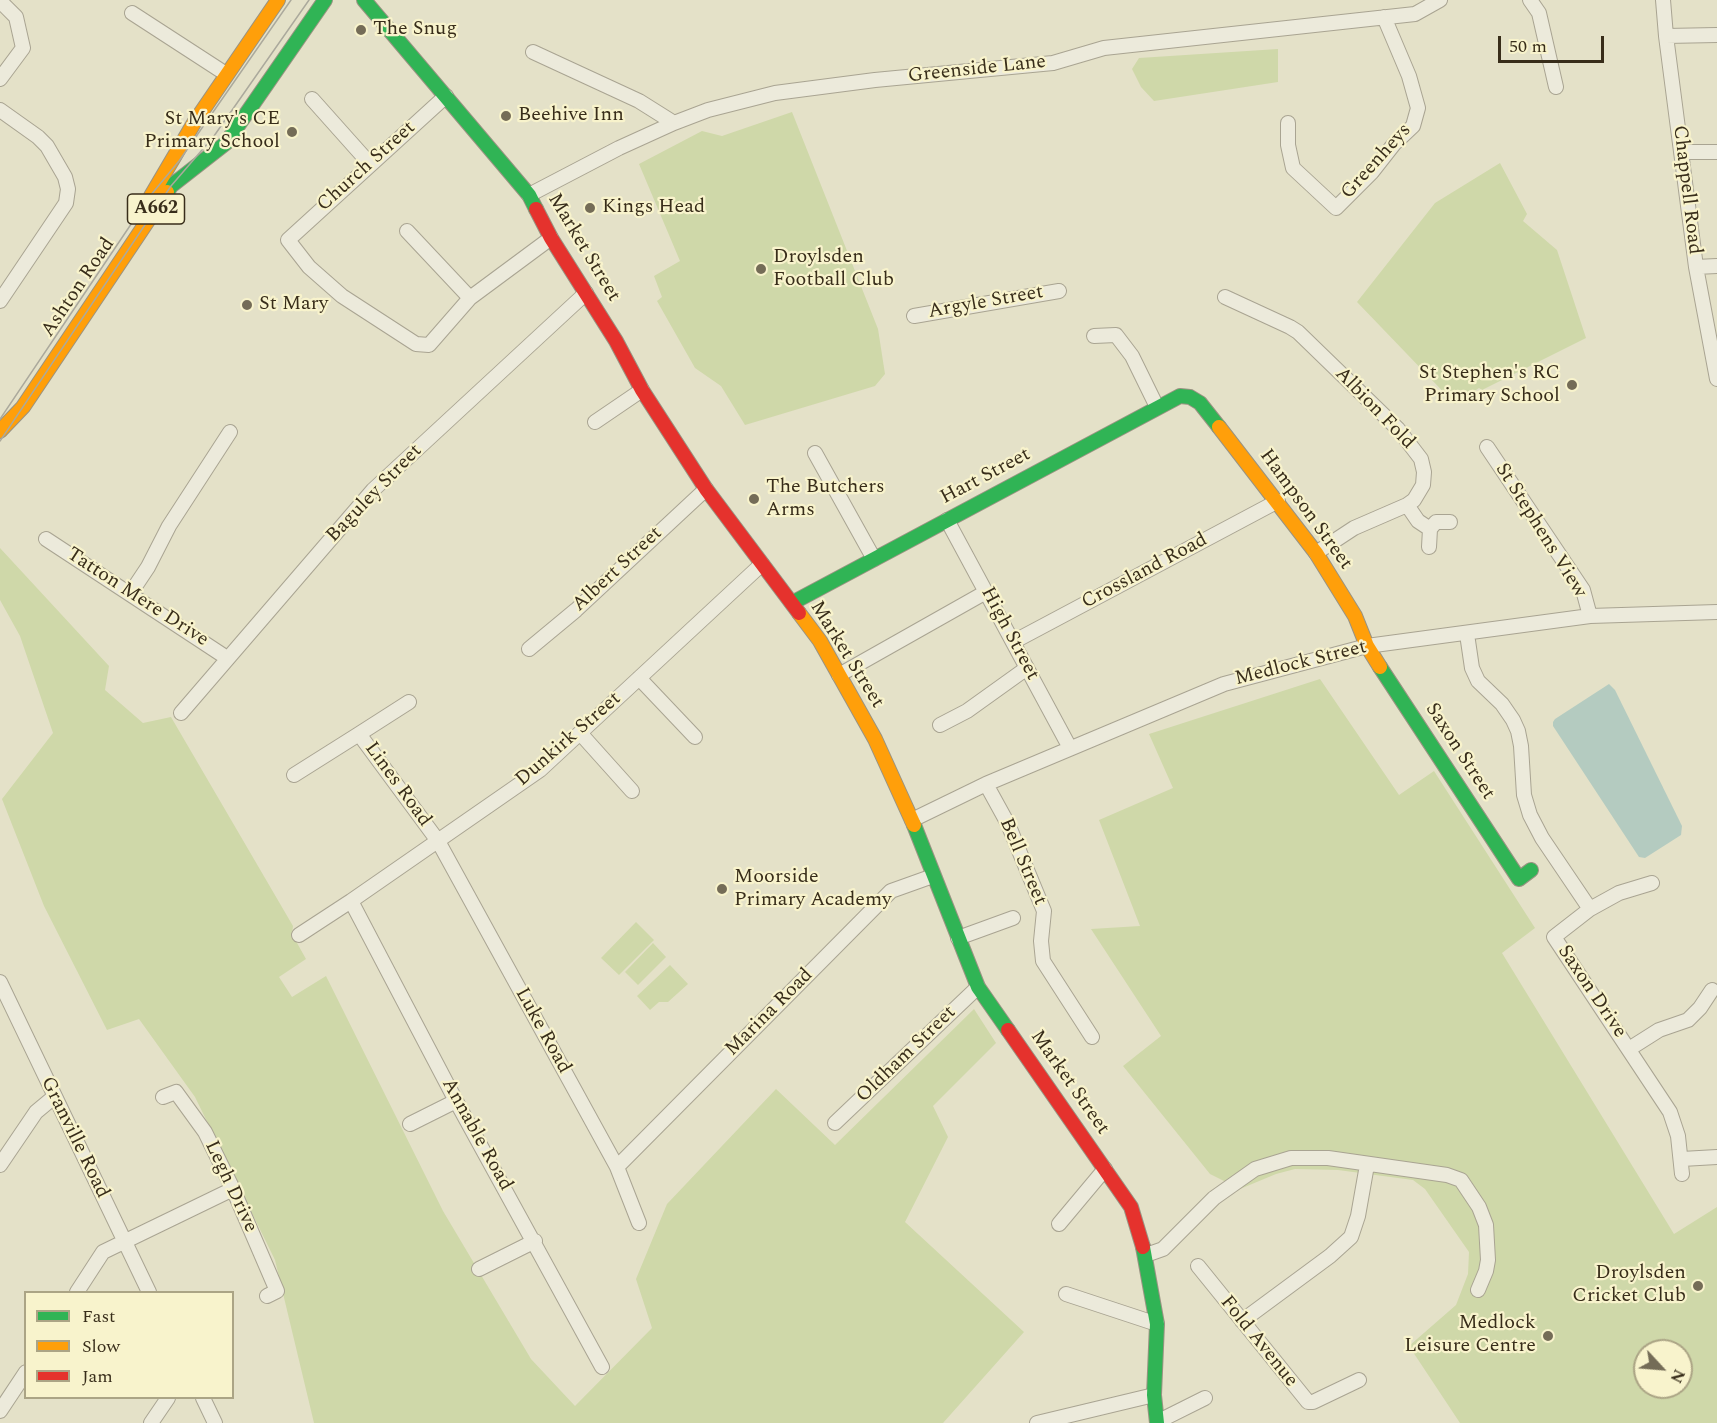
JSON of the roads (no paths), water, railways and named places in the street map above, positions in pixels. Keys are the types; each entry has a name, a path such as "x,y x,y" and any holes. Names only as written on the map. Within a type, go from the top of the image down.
{"street":[{"name":"Ashton Road","path":"0,419 150,196 226,74 278,0"},
{"name":"Ashton Road","path":"0,431 23,407 171,186 226,143 325,0"},
{"name":"Market Street","path":"364,0 529,195 551,238 642,390 706,489 820,641 875,739 912,820 978,987 1131,1207 1146,1255 1156,1324 1154,1395 1157,1422"},
{"name":"Greenside Lane","path":"529,195 619,148 674,123 708,110 775,93 875,80 1053,63 1104,48 1415,14 1440,0"},
{"path":"1530,0 1539,13 1556,87"},
{"name":"Chappell Road","path":"1663,0 1696,267 1717,376"},
{"path":"0,1 15,17 23,48 0,79"},
{"path":"132,13 226,74"},
{"name":"Greenheys","path":"1288,123 1288,145 1293,168 1336,208 1413,126 1418,108 1408,76 1384,17"},
{"path":"1666,36 1717,35"},
{"path":"533,52 639,101 674,123"},
{"name":"Church Street","path":"446,96 288,240 309,267 342,296 416,344 429,345 470,298"},
{"path":"312,99 370,164"},
{"path":"0,110 38,137 46,146 66,177 68,189 66,202 0,301"},
{"path":"1681,152 1717,152"},
{"path":"407,231 470,298 551,238"},
{"path":"1696,267 1717,266"},
{"name":"Argyle Street","path":"914,316 1059,291"},
{"name":"Baguley Street","path":"182,713 373,490 586,293"},
{"name":"Albion Fold","path":"1225,297 1298,332 1398,429 1421,459 1424,472 1423,485 1414,500 1407,505"},
{"path":"1094,336 1116,335 1132,356 1157,407"},
{"path":"596,422 642,390"},
{"name":"Hart Street","path":"792,603 1157,407 1180,396 1190,397 1200,404"},
{"name":"Hampson Street","path":"1200,404 1278,501 1316,553 1355,616 1367,646"},
{"path":"130,594 148,567 169,526 230,432"},
{"name":"St Stephens View","path":"1487,447 1583,590 1590,616"},
{"path":"815,453 874,559"},
{"name":"Albert Street","path":"529,649 576,610 706,489"},
{"name":"Crossland Road","path":"1013,642 1278,501"},
{"path":"1316,553 1354,528 1407,505 1418,521 1430,529"},
{"name":"High Street","path":"947,520 1070,748"},
{"path":"1429,547 1430,529 1436,522 1450,522"},
{"name":"Tatton Mere Drive","path":"46,538 227,658"},
{"name":"Dunkirk Street","path":"299,935 540,770 762,564"},
{"path":"839,675 986,592"},
{"name":"Medlock Street","path":"912,820 986,784 1224,684 1367,646 1590,616 1717,612"},
{"path":"1467,634 1472,668 1478,681 1507,710 1518,731 1524,795 1530,815 1542,838 1590,909 1619,893 1653,883"},
{"name":"Saxon Street","path":"1367,646 1519,879 1531,870"},
{"path":"940,725 967,711 1027,668"},
{"path":"639,678 695,737"},
{"path":"359,734 410,702"},
{"path":"580,733 632,791"},
{"name":"Lines Road","path":"294,775 359,734 438,841"},
{"name":"Bell Street","path":"986,784 1008,824 1044,911 1041,941 1043,961 1092,1037"},
{"name":"Luke Road","path":"438,841 617,1167 639,1223"},
{"name":"Marina Road","path":"617,1167 891,891 933,876"},
{"name":"Annable Road","path":"351,901 456,1101 602,1367"},
{"name":"Saxon Drive","path":"1590,909 1554,937 1670,1112 1678,1136 1682,1174"},
{"path":"958,938 1013,918"},
{"name":"Granville Road","path":"0,982 148,1291"},
{"name":"Oldham Street","path":"835,1123 978,987"},
{"path":"1629,1049 1659,1030 1688,1020 1712,999"},
{"name":"Legh Drive","path":"163,1097 176,1092 205,1132 233,1189 277,1291 267,1296"},
{"path":"0,1165 36,1112 54,1097"},
{"path":"410,1124 456,1101"},
{"path":"1682,1159 1717,1157"},
{"path":"1146,1255 1163,1250 1214,1198 1256,1168 1291,1158 1328,1158 1447,1175 1461,1180 1479,1207 1486,1225 1488,1260 1478,1290"},
{"path":"1242,1321 1330,1256 1351,1237 1358,1216 1367,1165"},
{"path":"1059,1224 1105,1169"},
{"path":"78,1291 103,1252 233,1189"},
{"path":"479,1269 534,1241"},
{"name":"Fold Avenue","path":"1197,1266 1308,1402 1313,1402 1359,1380"},
{"path":"1066,1293 1156,1324"},
{"path":"0,1411 24,1375"},
{"path":"1037,1423 1154,1395"},
{"path":"1157,1422 1205,1398"},
{"path":"151,1423 167,1399"},
{"path":"204,1399 216,1423"}],"tram line":[{"path":"0,419 150,196 179,161 291,0"},
{"path":"0,441 171,186 214,136 309,0"}],"place":[{"name":"The Snug","path":"361,30"},
{"name":"Beehive Inn","path":"506,116"},
{"name":"St Mary's CE Primary School","path":"292,132"},
{"name":"Kings Head","path":"590,208"},
{"name":"Droylsden Football Club","path":"761,269"},
{"name":"St Mary","path":"247,305"},
{"name":"St Stephen's RC Primary School","path":"1572,385"},
{"name":"The Butchers Arms","path":"754,499"},
{"name":"Moorside Primary Academy","path":"722,889"},
{"name":"Droylsden Cricket Club","path":"1698,1286"},
{"name":"Medlock Leisure Centre","path":"1548,1336"}]}
